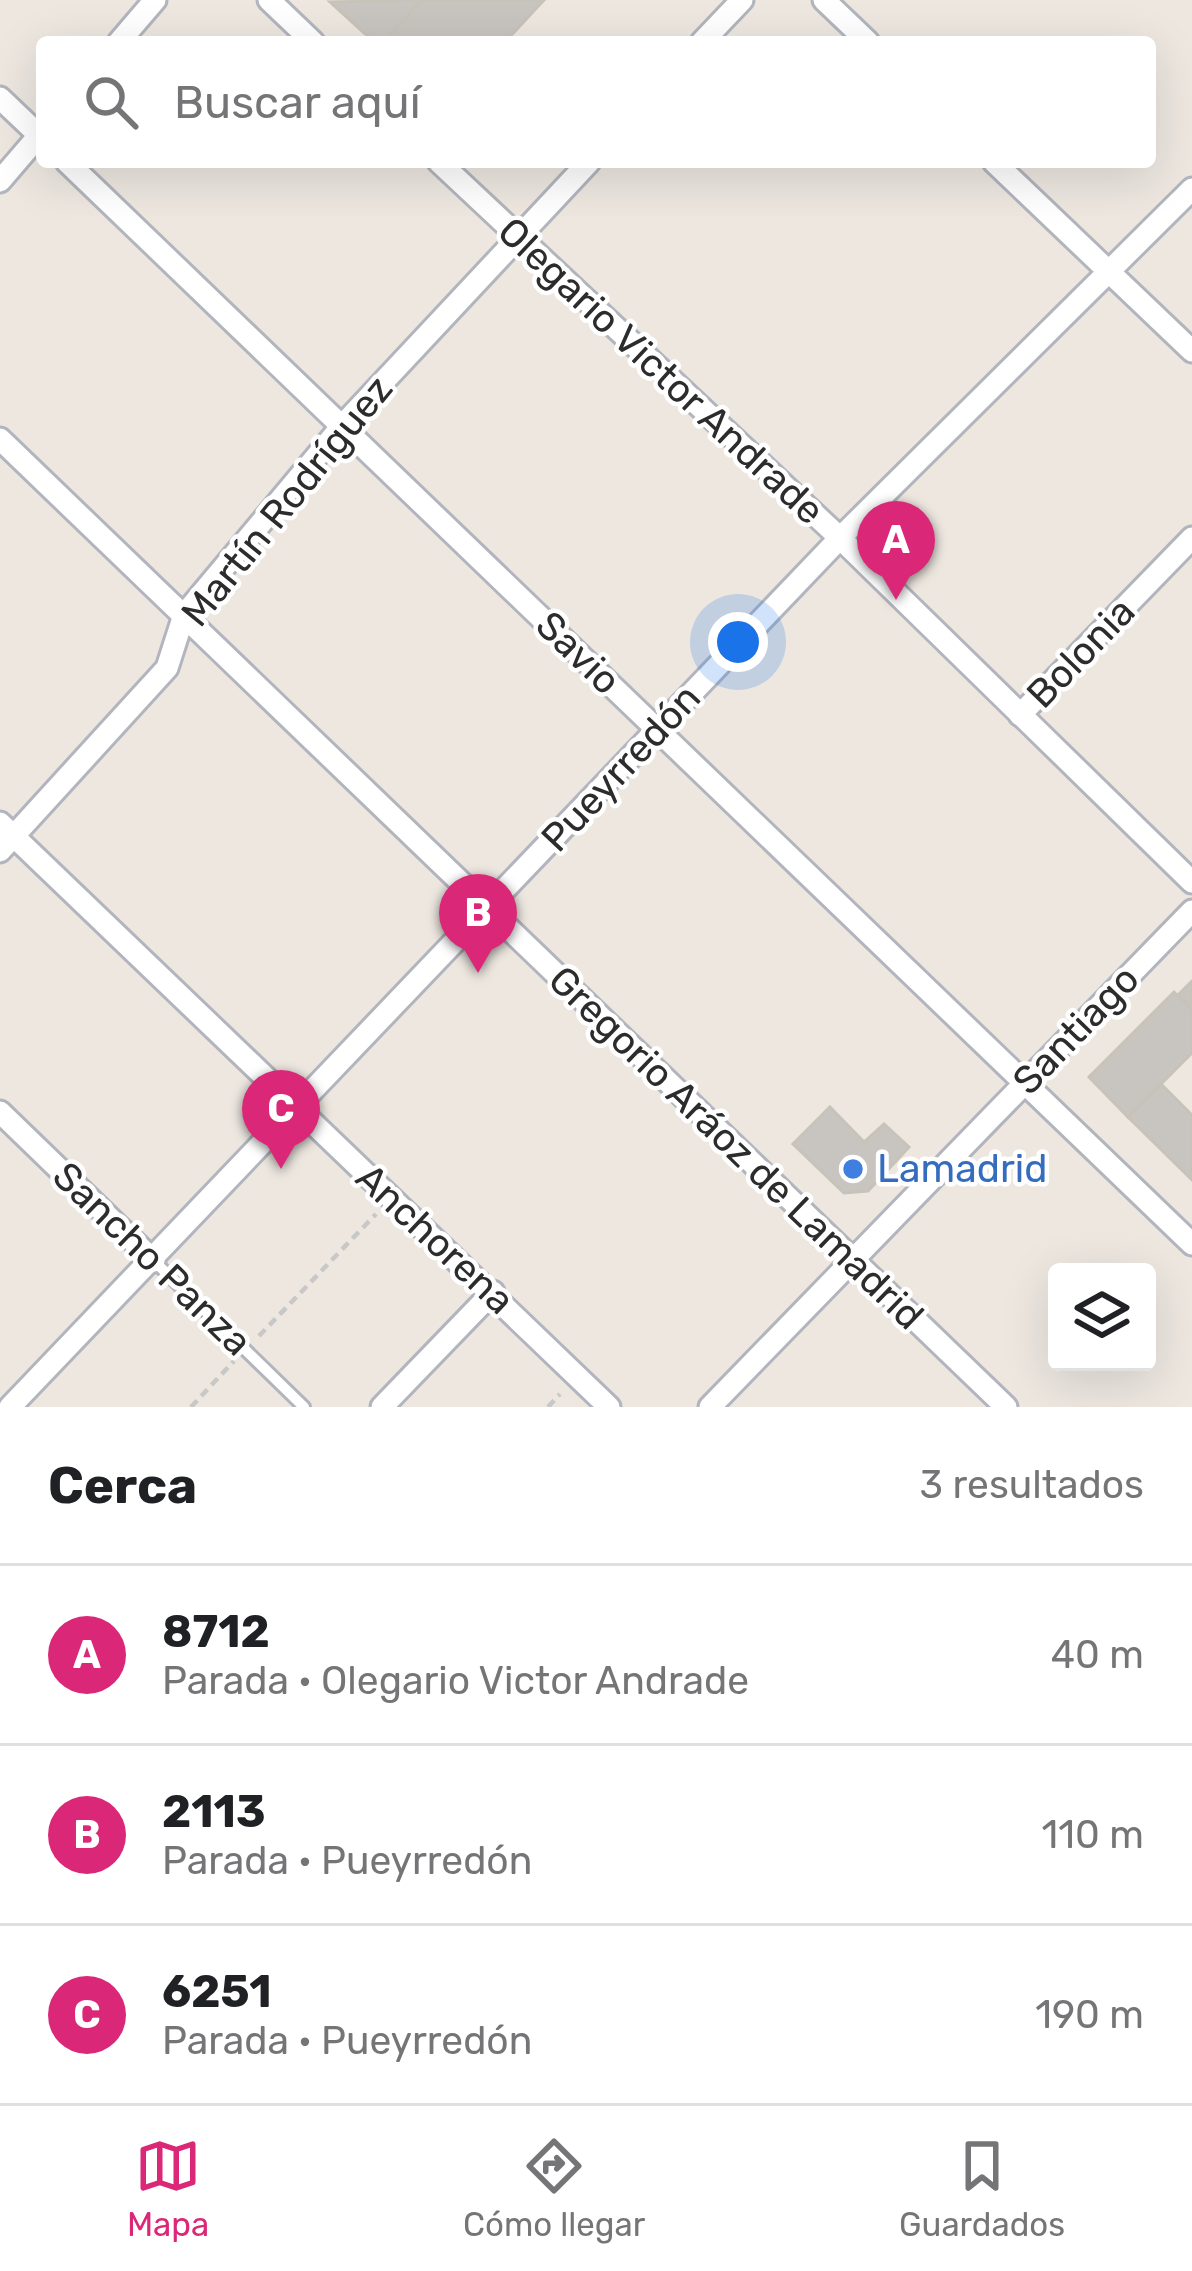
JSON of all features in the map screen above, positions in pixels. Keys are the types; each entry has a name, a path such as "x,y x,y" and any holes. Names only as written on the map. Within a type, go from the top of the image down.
{"street":[{"path":"124,36 155,0"},
{"path":"269,0 307,36"},
{"path":"708,36 742,0"},
{"path":"824,0 862,36"},
{"path":"0,98 36,131"},
{"path":"0,181 36,141"},
{"name":"Savio","path":"73,168 1192,1244"},
{"name":"Olegario Victor Andrade","path":"445,168 840,538 1192,882"},
{"name":"Martín Rodríguez","path":"5,837 167,668 184,615 342,426 584,168"},
{"path":"1000,168 1192,351"},
{"name":"Pueyrredón","path":"10,1407 840,538 1192,189"},
{"name":"Gregorio Aráoz de Lamadrid","path":"0,439 1006,1407"},
{"name":"Bolonia","path":"1020,715 1192,538"},
{"name":"Anchorena","path":"5,837 493,1292 609,1407"},
{"name":"Santiago","path":"710,1407 1192,911"},
{"name":"Sancho Panza","path":"0,1112 154,1261"},
{"path":"382,1407 493,1292"}],"lane":[{"name":"Sancho Panza","path":"154,1261 304,1407"}],"path":[{"path":"191,1407 392,1197"}],"building":[{"path":"422,0 544,0 511,36 389,36"},
{"path":"422,0 389,36 367,36 330,2"},
{"path":"1192,981 1192,1010 1178,995"},
{"path":"1174,992 1192,1010 1192,1053 1128,1117 1089,1077"},
{"path":"1161,1084 1192,1115 1192,1180 1128,1117"},
{"name":"Lamadrid","path":"830,1107 864,1142 884,1124 909,1147 868,1191 844,1193 793,1144"}],"place":[{"name":"8712","path":"896,600"},
{"name":"2113","path":"478,973"},
{"name":"6251","path":"281,1169"},
{"name":"Lamadrid","path":"853,1169"}]}
